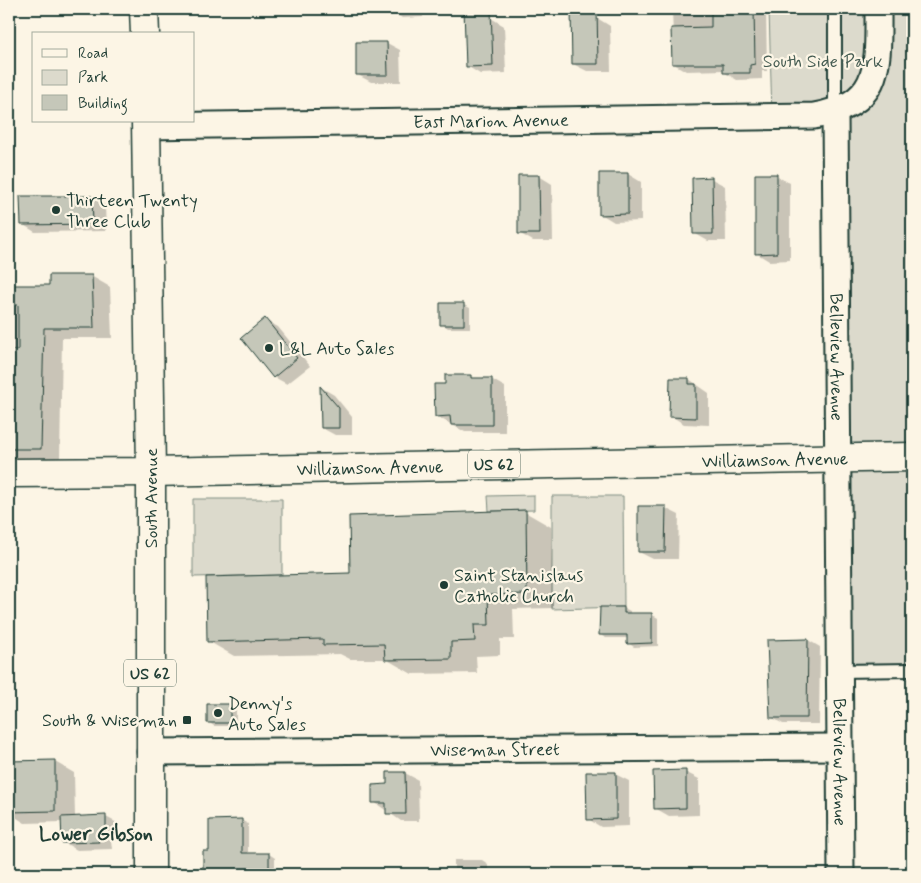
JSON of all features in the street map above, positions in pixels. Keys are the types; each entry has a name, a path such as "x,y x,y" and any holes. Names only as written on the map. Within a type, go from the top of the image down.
{"main road":[{"path":"144,9 145,32"},
{"name":"South Avenue","path":"146,124 151,472 151,874"},
{"name":"Williamson Avenue","path":"9,473 151,472 912,456"}],"street":[{"path":"835,112 853,102 868,88 878,55 878,9"},
{"name":"East Marion Avenue","path":"146,124 794,118 835,112"},
{"name":"Belleview Avenue","path":"835,112 841,874"},
{"name":"Wiseman Street","path":"150,752 840,747"}],"lane":[{"path":"835,9 835,112"},
{"path":"839,671 912,670"}],"green space":[{"name":"South Side Park","path":"769,9 912,9 912,670 839,671 835,113 772,118"},
{"path":"534,495 534,510 489,511 488,496"},
{"path":"552,496 623,496 624,607 552,609"},
{"path":"193,499 282,499 282,575 193,577"}],"building":[{"path":"464,9 491,9 493,66 466,67"},
{"path":"571,9 597,9 598,64 572,64"},
{"path":"711,9 754,9 755,64 750,65 750,73 723,73 723,64 672,64 671,28 711,27"},
{"path":"356,42 387,42 388,75 356,75"},
{"path":"599,173 628,173 628,214 599,215"},
{"path":"755,174 777,174 777,253 755,254"},
{"path":"518,175 539,175 540,234 518,234"},
{"path":"712,177 713,234 693,234 692,178"},
{"name":"Thirteen Twenty Three Club","path":"20,196 92,196 93,224 21,225"},
{"path":"49,275 92,275 94,328 44,328 41,449 9,449 9,412 12,412 11,350 18,350 18,305 9,305 9,285 49,285"},
{"path":"440,303 464,303 464,325 440,325"},
{"name":"L&L Auto Sales","path":"265,318 297,358 273,378 241,338"},
{"path":"445,375 471,375 471,378 492,378 492,425 451,425 450,416 435,417 434,384 445,384"},
{"path":"670,378 689,378 689,384 696,384 696,418 669,417"},
{"path":"320,386 339,408 339,428 321,428"},
{"path":"638,506 666,506 665,552 638,552"},
{"name":"Saint Stanislaus Catholic Church","path":"526,510 527,594 488,595 489,625 474,625 475,641 451,642 451,659 385,660 384,644 323,645 323,639 207,642 206,577 350,573 349,516"},
{"path":"600,607 624,607 624,613 652,613 652,643 627,644 627,635 599,635"},
{"path":"808,639 807,718 770,718 767,640"},
{"name":"Denny's Auto Sales","path":"207,704 230,704 230,723 207,723"},
{"path":"55,760 55,811 9,812 9,761"},
{"path":"686,770 686,808 654,809 653,771"},
{"path":"387,772 405,772 406,814 386,814 386,803 372,803 372,785 387,784"},
{"path":"586,772 616,772 616,819 587,820"},
{"path":"106,815 106,833 98,834 99,842 62,843 61,817"},
{"path":"242,819 242,853 269,853 269,874 203,874 203,851 209,851 209,820"}],"place":[{"name":"Thirteen Twenty Three Club","path":"56,210"},
{"name":"L&L Auto Sales","path":"269,348"},
{"name":"Saint Stanislaus Catholic Church","path":"444,585"},
{"name":"Denny's Auto Sales","path":"218,713"},
{"name":"South & Wiseman","path":"187,720"}],"district":[{"name":"Lower Gibson","path":"96,833"}]}
